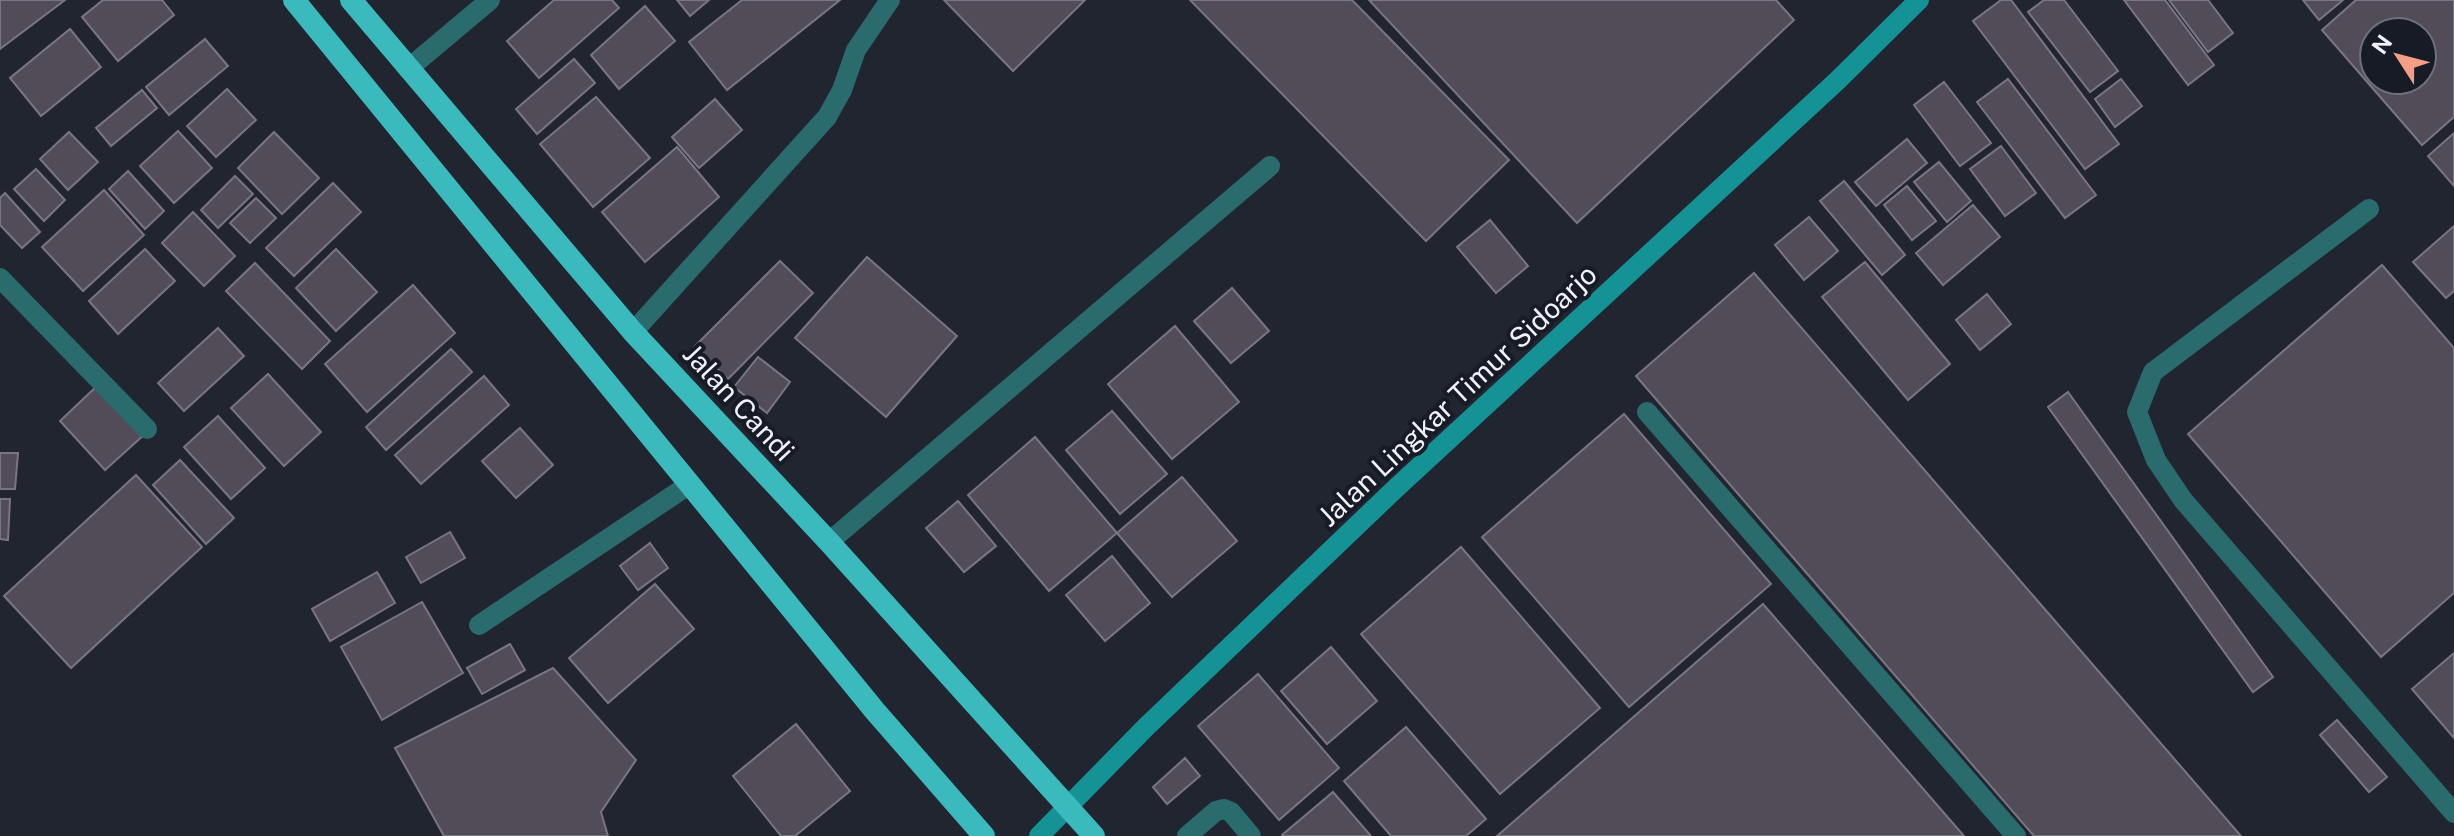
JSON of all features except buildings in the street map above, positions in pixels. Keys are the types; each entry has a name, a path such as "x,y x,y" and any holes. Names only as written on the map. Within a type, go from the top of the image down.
{"highway":[{"path":"294,0 875,711 984,836"},
{"name":"Jalan Candi","path":"351,0 633,332 829,542 1094,836"}],"main road":[{"name":"Jalan Lingkar Timur Sidoarjo","path":"1039,836 1146,727 1372,510 1837,81 1919,0"}],"street":[{"path":"408,69 490,0"},
{"path":"633,332 827,117 842,90 856,50 890,0"},
{"path":"829,542 1270,166"},
{"path":"2369,209 2153,372 2137,412 2156,460 2183,500 2454,813"},
{"path":"0,278 147,429"},
{"path":"1647,412 2016,836"},
{"path":"479,625 690,484"},
{"path":"1187,836 1216,811 1224,809 1231,812 1251,836"}]}
